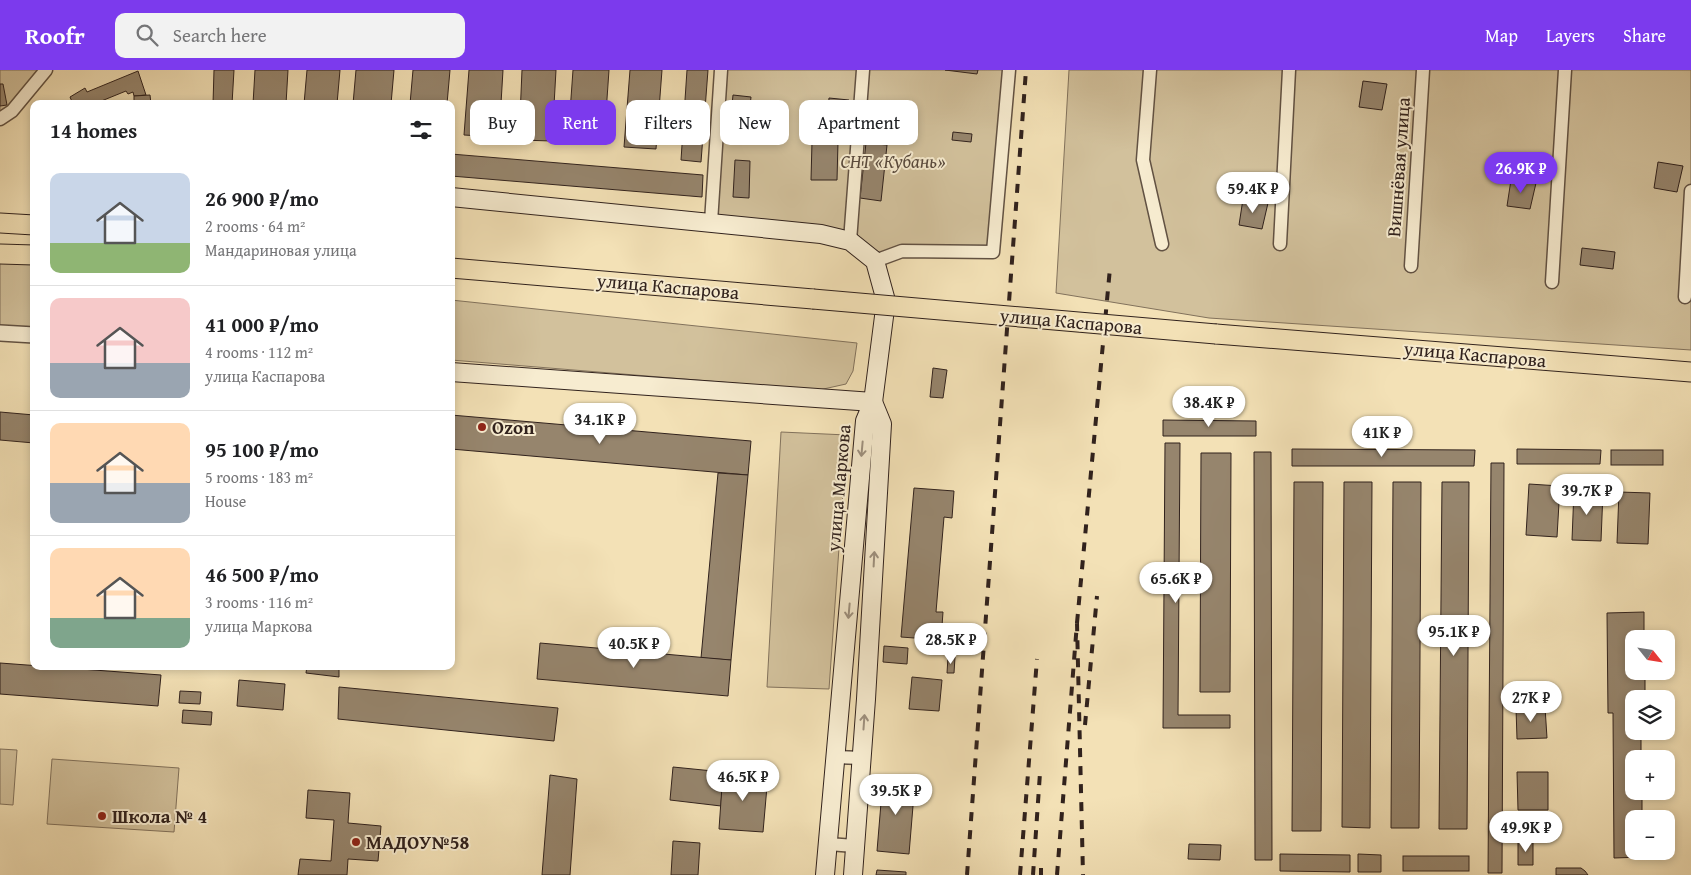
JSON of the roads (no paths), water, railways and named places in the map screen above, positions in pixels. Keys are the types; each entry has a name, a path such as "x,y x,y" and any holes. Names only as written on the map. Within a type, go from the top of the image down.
{"main road":[{"path":"455,197 821,234 850,241 875,261 886,301 873,402 455,372"},
{"path":"0,223 30,224"},
{"path":"0,254 30,255"},
{"name":"улица Каспарова","path":"455,268 1216,334 1691,372"},
{"name":"улица Маркова","path":"825,875 865,421 873,402"},
{"name":"улица Маркова","path":"853,875 882,424 873,402"}],"street":[{"path":"0,119 12,111 46,70"},
{"path":"711,222 721,70"},
{"path":"850,241 863,70"},
{"path":"875,261 902,250 993,252 1009,70"},
{"path":"1150,70 1143,160 1162,244"},
{"path":"1280,244 1289,70"},
{"name":"Вишнёвая улица","path":"1411,266 1423,70"},
{"path":"1552,282 1565,70"},
{"path":"1685,298 1691,191"},
{"path":"0,333 30,335"},
{"path":"836,757 861,758"},
{"path":"828,844 855,846"}],"railway":[{"path":"967,875 1026,70"},
{"path":"1077,623 1110,268"},
{"path":"1085,725 1097,596"},
{"path":"1057,875 1077,623 1083,875"},
{"path":"1020,875 1037,659"},
{"path":"1033,875 1040,773"},
{"path":"1041,868 1041,875"}],"place":[{"name":"Ozon","path":"482,427"},
{"name":"Школа № 4","path":"102,816"},
{"name":"МАДОУ№58","path":"356,842"}],"park label":[{"name":"СНТ «Кубань»","path":"893,161"}]}
